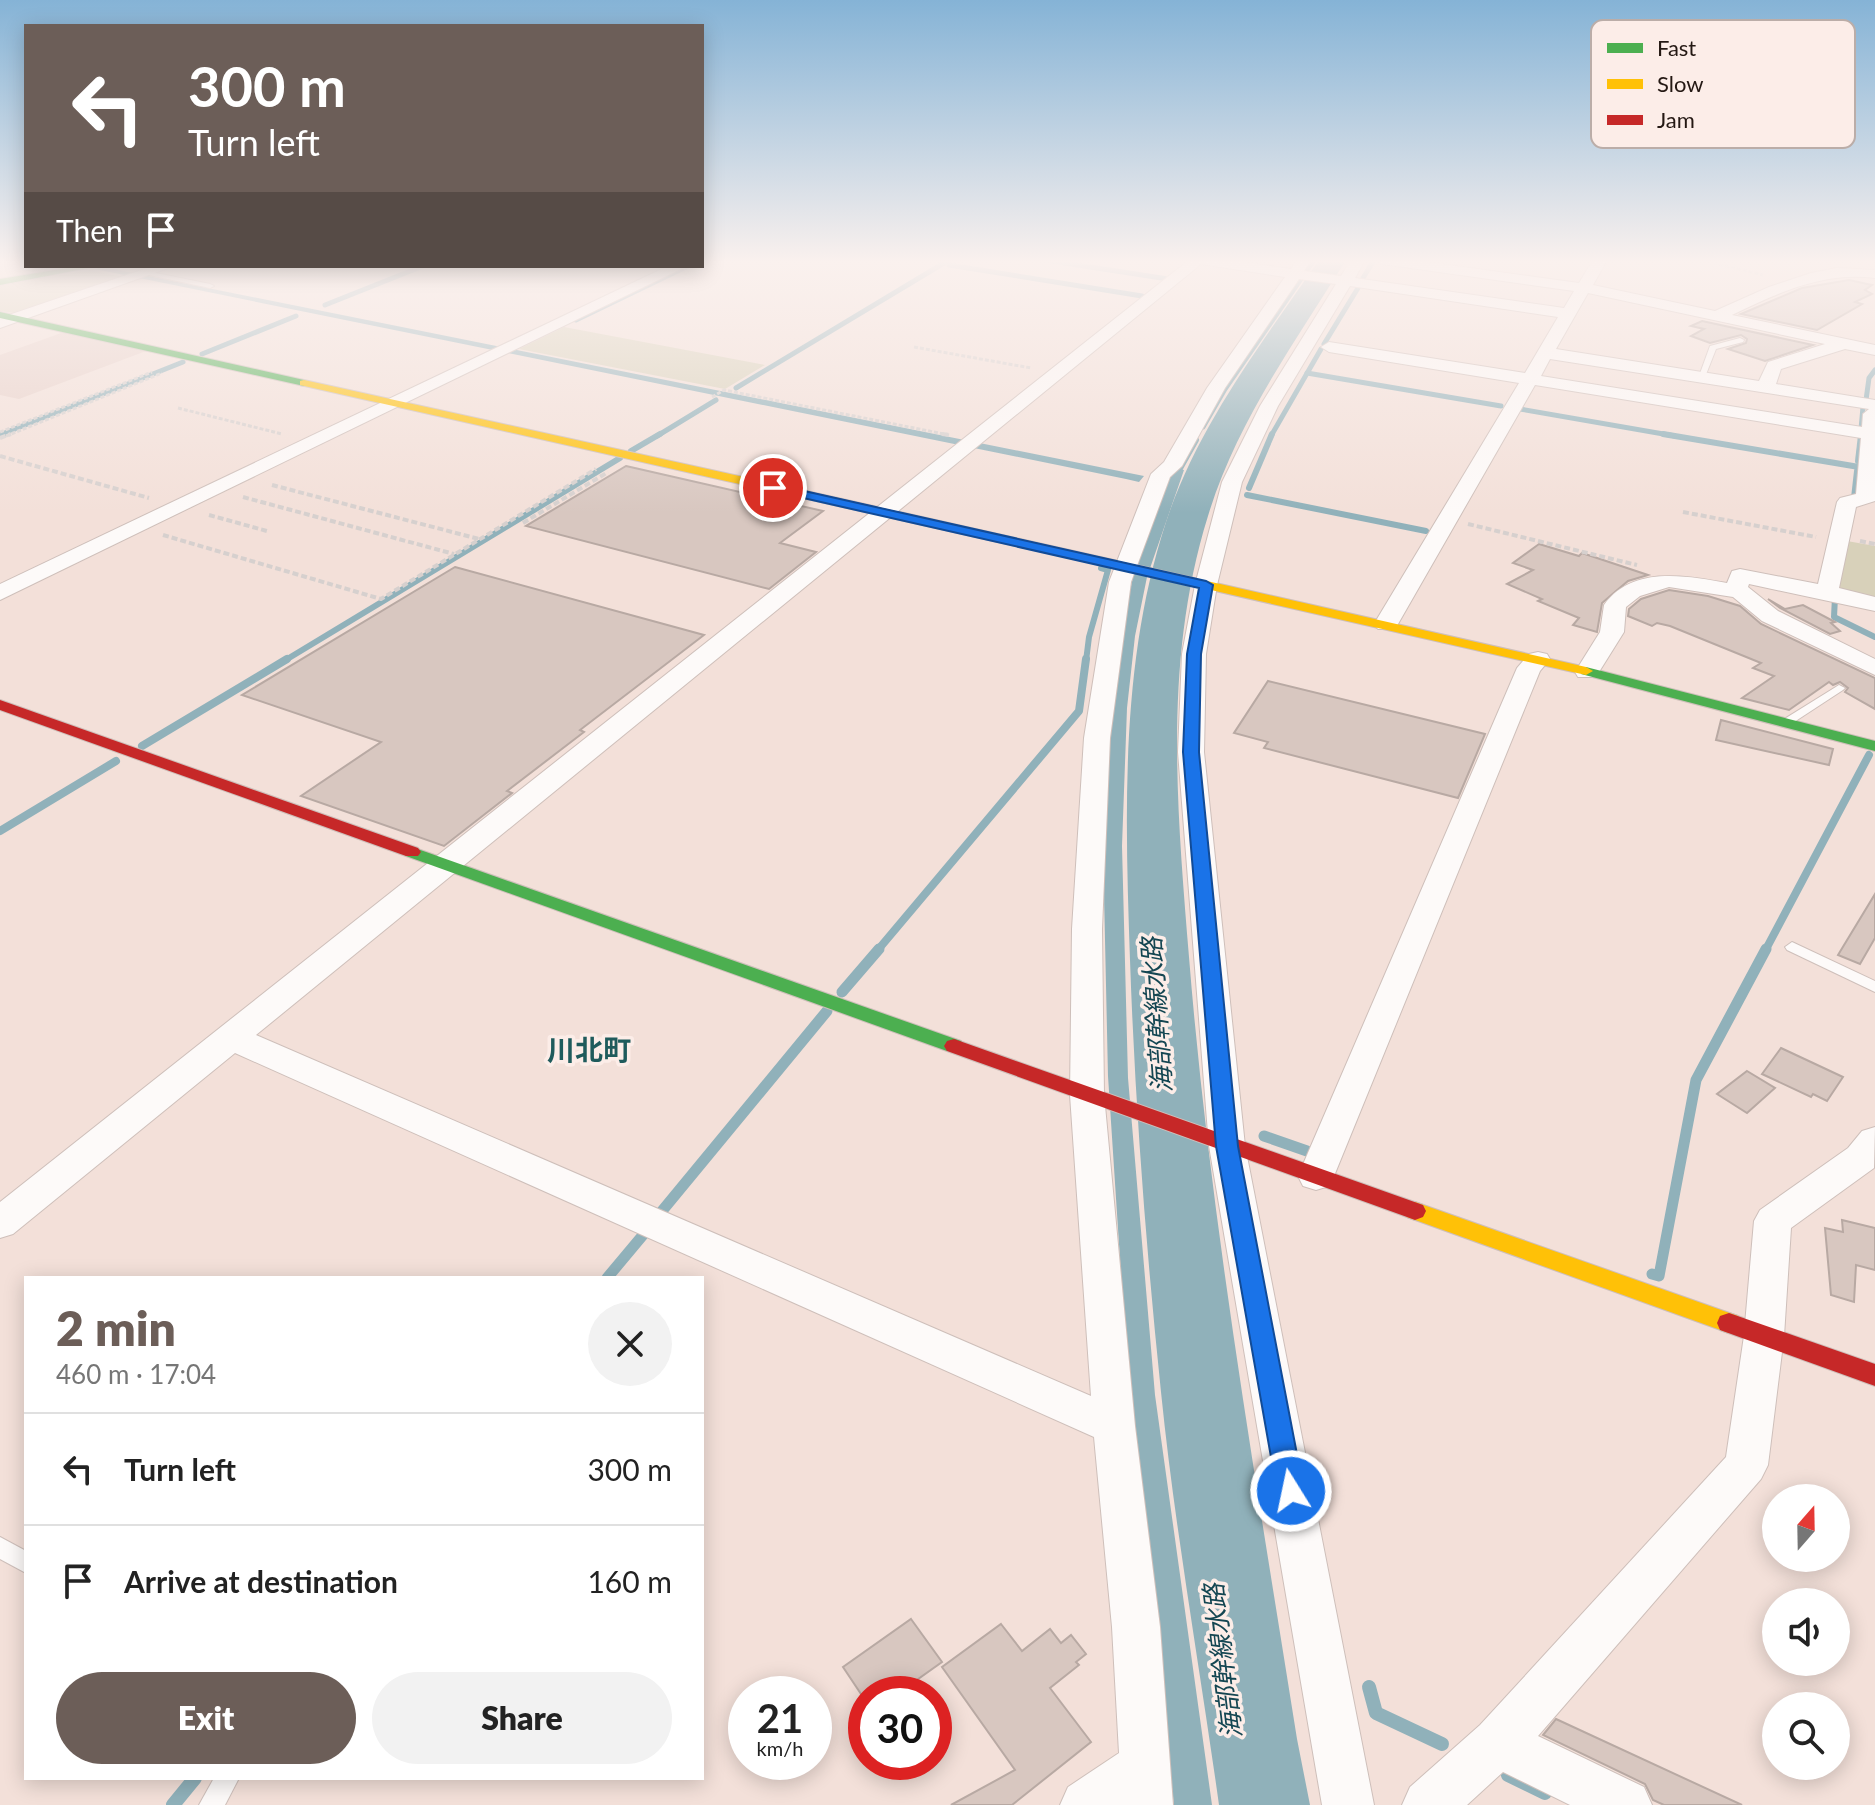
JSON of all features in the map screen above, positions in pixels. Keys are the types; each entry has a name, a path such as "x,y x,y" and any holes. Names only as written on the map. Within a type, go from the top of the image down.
{"street":[{"path":"127,344 1386,624 1538,659 1875,746"},
{"path":"0,593 516,344"},
{"path":"0,1223 1094,344"},
{"path":"1086,1805 1145,1786 1136,1627 1114,1426 1094,1098 1087,929 1097,738 1120,582 1161,474 1172,466 1216,388 1247,344"},
{"path":"1306,344 1269,406 1232,482 1206,585 1194,654 1191,752 1218,1142 1348,1805"},
{"path":"1386,624 1551,344"},
{"path":"1766,387 1774,366 1839,344"},
{"path":"1841,344 1875,350"},
{"path":"1329,347 1871,434"},
{"path":"1546,353 1874,404 1872,472 1866,499 1847,502 1827,592"},
{"path":"1736,591 1740,576 1875,604"},
{"path":"1587,672 1612,632 1615,605 1632,591 1668,580 1746,594 1770,616 1875,668"},
{"path":"1316,1176 1529,668 1538,659"},
{"path":"0,705 1875,1375"},
{"path":"232,1038 1114,1426"},
{"path":"1428,1805 1498,1743 1746,1465 1764,1336 1773,1221 1861,1158 1875,1140"},
{"path":"1498,1743 1626,1805"}],"lane":[{"path":"1701,377 1713,348 1726,344"},
{"path":"1784,723 1839,688"},
{"path":"1792,947 1875,987"},
{"path":"0,1547 24,1562"},
{"path":"211,1805 226,1780"}],"path":[{"path":"914,347 1058,373"},
{"path":"0,435 194,358"},
{"path":"0,435 194,358"},
{"path":"713,397 723,391 971,443"},
{"path":"178,408 313,442"},
{"path":"0,456 267,531"},
{"path":"523,523 627,456"},
{"path":"136,527 381,599 627,456"},
{"path":"241,477 480,539"},
{"path":"214,490 455,554"},
{"path":"1683,512 1838,542"},
{"path":"1448,519 1642,566 1663,574 1668,580"}],"shaded area":[{"path":"30,344 117,344 146,351 19,399 0,395 0,355"},
{"path":"529,344 655,344 765,365 725,389 519,349"},
{"path":"1847,541 1875,546 1875,602 1834,590"}],"water":[{"path":"464,344 488,344 1144,476 1139,482"},
{"name":"海部幹線水路","path":"1261,344 1293,344 1234,448 1208,516 1194,570 1184,625 1179,680 1178,790 1189,957 1209,1153 1250,1447 1310,1805 1219,1805 1173,1495 1161,1392 1146,1230 1130,960 1127,850 1129,739 1140,629 1151,575 1179,486 1213,418"},
{"path":"1178,469 1184,470 1147,577 1135,636 1127,708 1122,846 1128,1078 1155,1395 1212,1805 1174,1805 1130,1412 1108,1076 1103,849 1110,709 1133,577 1168,476"}],"building":[{"path":"1742,344 1813,345 1765,361 1728,349"},
{"path":"626,466 823,511 780,543 816,552 769,589 526,526"},
{"path":"1539,544 1579,556 1582,553 1648,575 1628,581 1602,603 1597,632 1573,625 1579,618 1507,584 1533,570 1513,563"},
{"path":"455,567 704,635 580,730 584,732 507,791 512,793 444,846 301,796 381,742 242,695"},
{"path":"1669,590 1708,596 1740,606 1761,624 1875,678 1875,709 1845,692 1848,688 1840,682 1833,685 1829,682 1789,710 1742,698 1774,676 1753,668 1761,663 1670,626 1657,623 1652,626 1628,616 1629,609 1641,599"},
{"path":"1768,599 1785,609 1803,605 1835,622 1831,623 1840,631 1830,634 1780,608"},
{"path":"1268,681 1485,734 1458,798 1264,748 1268,742 1234,733"},
{"path":"1721,720 1833,749 1829,765 1716,740"},
{"path":"1875,894 1875,938 1860,964 1838,955"},
{"path":"1781,1048 1843,1077 1827,1101 1813,1094 1811,1097 1762,1074"},
{"path":"1747,1071 1775,1088 1747,1113 1717,1094"},
{"path":"1842,1220 1875,1228 1875,1270 1856,1265 1854,1302 1831,1295 1825,1228 1843,1232"},
{"path":"911,1619 942,1662 922,1676 849,1676 843,1667"},
{"path":"1001,1624 1022,1651 1050,1629 1061,1643 1071,1635 1086,1654 1076,1662 1079,1665 1050,1688 1091,1742 1012,1805 951,1805 1015,1770 952,1681 952,1676 948,1676 942,1667"},
{"path":"1556,1719 1742,1805 1664,1805 1653,1800 1645,1784 1543,1735"}],"waterway":[{"path":"202,354 226,344"},
{"path":"736,388 809,344"},
{"path":"1203,427 1256,344"},
{"path":"1307,373 1321,349"},
{"path":"4,434 0,435 183,362"},
{"path":"1866,400 1869,378 1875,370"},
{"path":"1272,435 1307,373"},
{"path":"1307,373 1501,406"},
{"path":"657,436 716,400"},
{"path":"1861,429 1863,407"},
{"path":"1520,409 1675,436"},
{"path":"631,451 660,434"},
{"path":"1663,434 1859,467"},
{"path":"1249,488 1272,435"},
{"path":"1858,461 1861,435"},
{"path":"1174,479 1196,440"},
{"path":"284,661 620,458"},
{"path":"1854,498 1857,471"},
{"path":"1247,495 1426,531"},
{"path":"1086,661 1089,637 1108,570 1101,568"},
{"path":"1835,597 1834,617 1875,637"},
{"path":"142,746 287,659"},
{"path":"877,951 1079,711 1086,659"},
{"path":"1765,951 1869,755"},
{"path":"0,831 116,761"},
{"path":"842,992 879,949"},
{"path":"1652,1274 1659,1276 1696,1080 1766,949"},
{"path":"662,1211 827,1011"},
{"path":"1264,1136 1307,1151"},
{"path":"609,1276 643,1235"},
{"path":"1369,1687 1376,1713 1442,1744"},
{"path":"1508,1775 1545,1793"},
{"path":"173,1805 193,1780"}],"traffic: fast":[{"path":"131,344 304,383"},
{"path":"1586,671 1875,746"},
{"path":"412,852 954,1046"}],"traffic: slow":[{"path":"304,383 780,489"},
{"path":"1154,573 1586,671"},
{"path":"1415,1211 1729,1323"}],"traffic: jam":[{"path":"780,489 1154,573"},
{"path":"0,705 412,852"},
{"path":"954,1046 1415,1211"},
{"path":"1729,1323 1875,1375"}],"district":[{"name":"川北町","path":"589,1049"}],"route":[{"path":"773,488 1206,585 1194,654 1191,752 1227,1146 1291,1491"}]}
